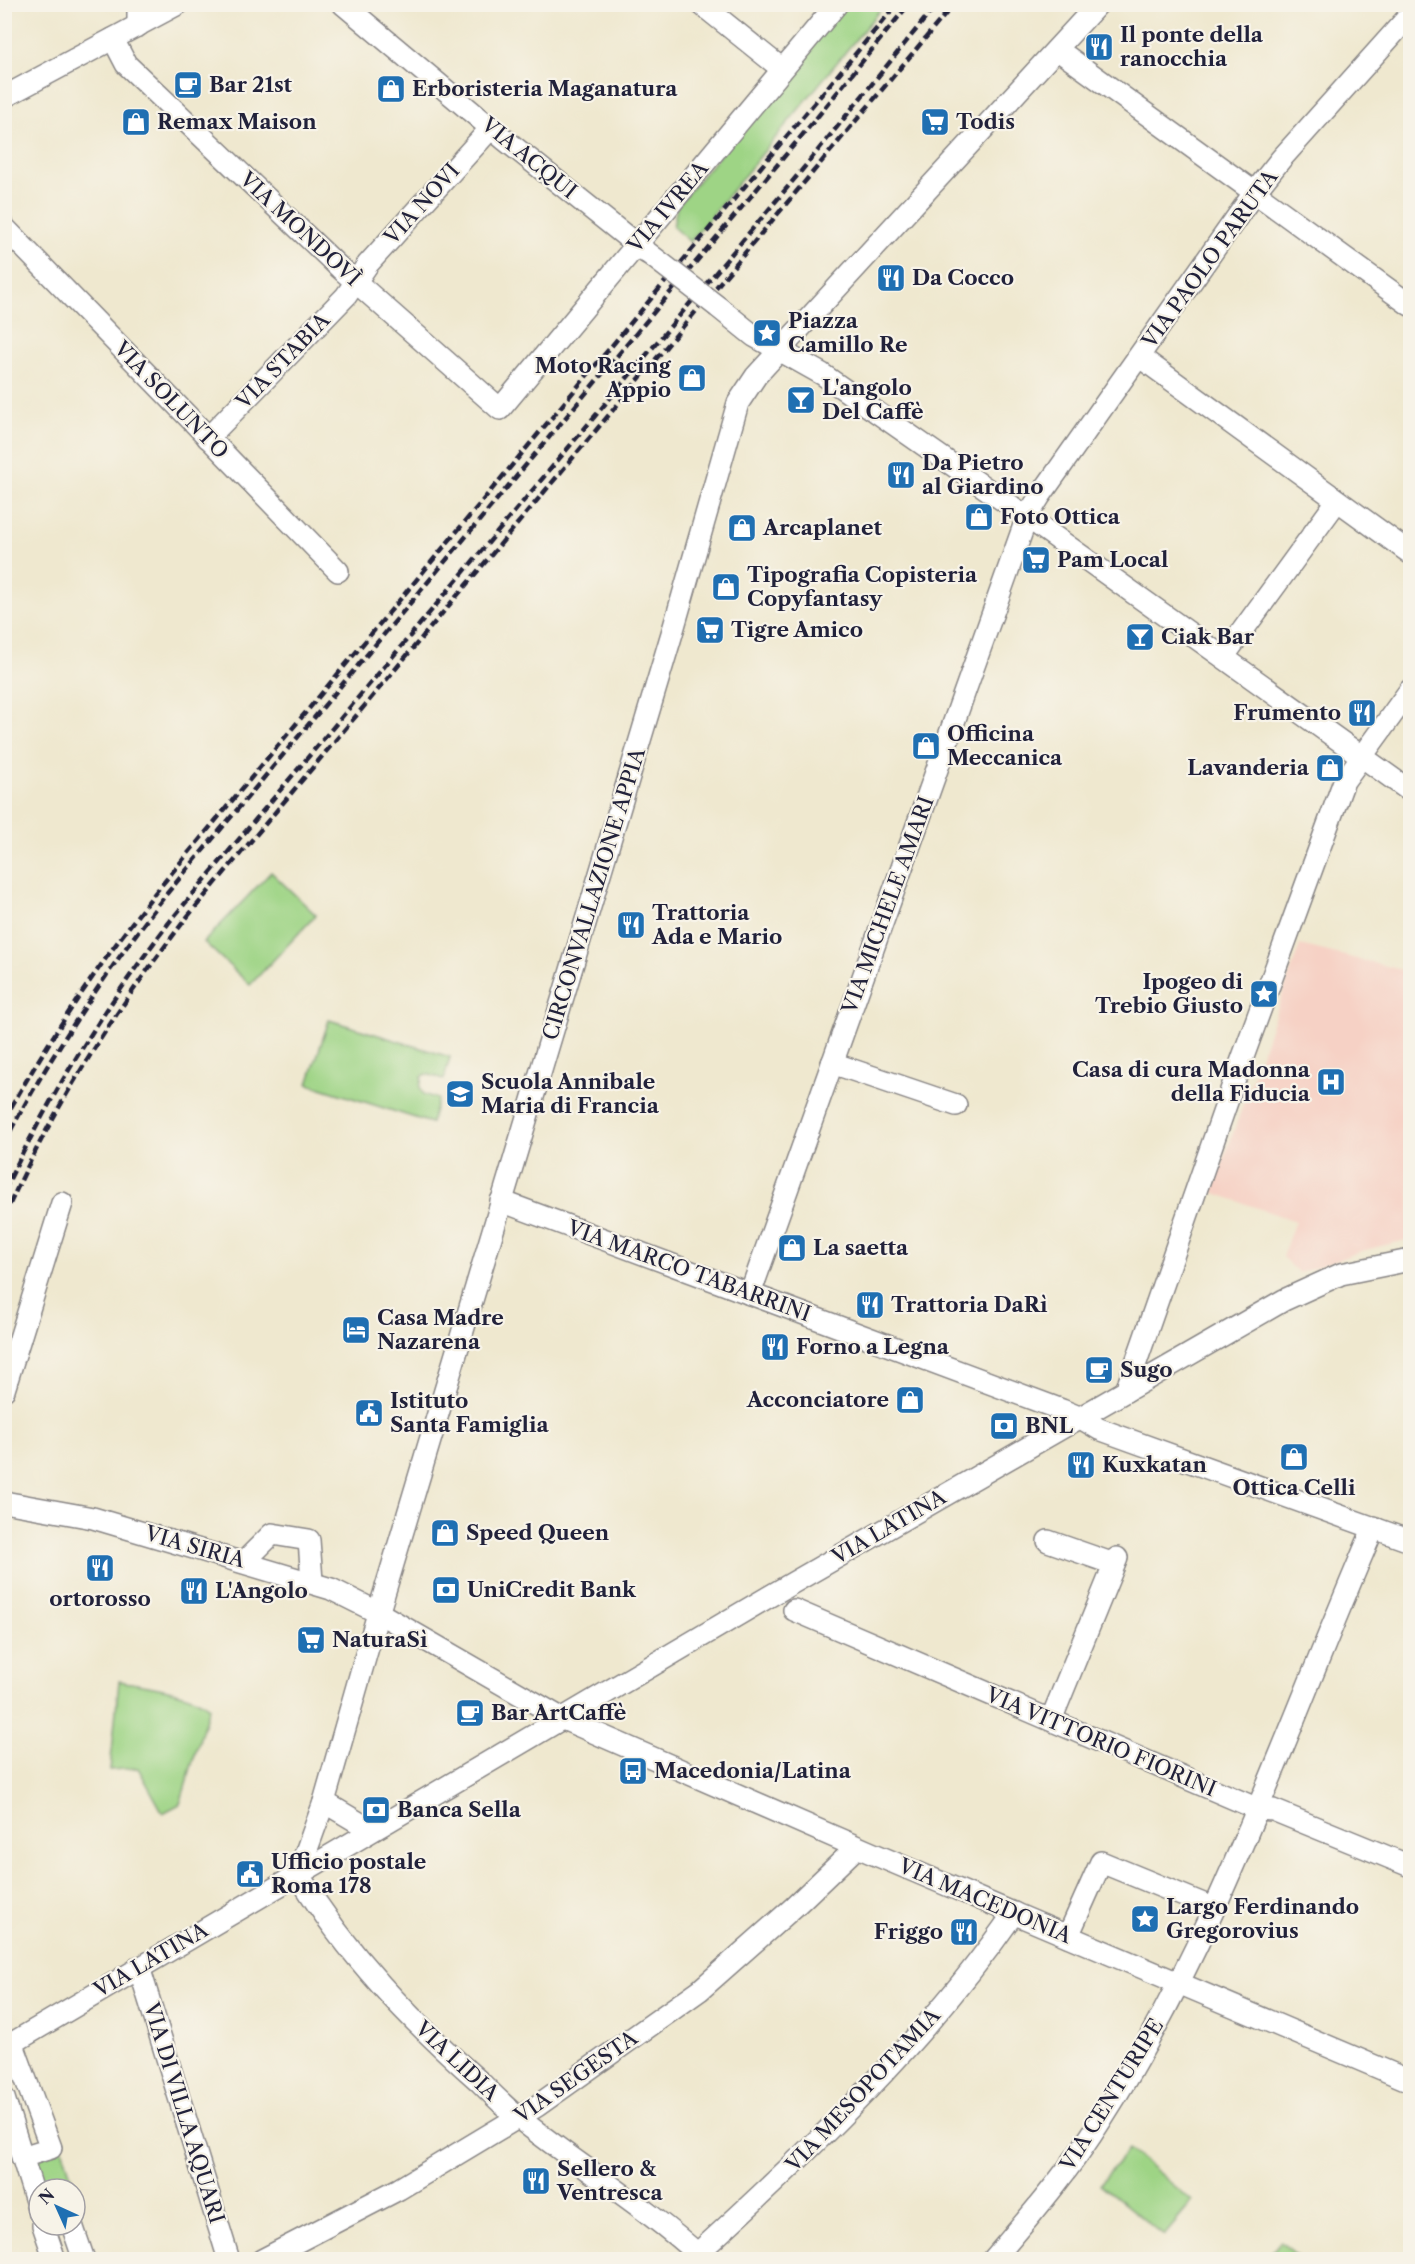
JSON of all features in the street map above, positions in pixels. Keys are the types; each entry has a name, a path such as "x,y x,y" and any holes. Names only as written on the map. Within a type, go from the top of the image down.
{"street":[{"path":"138,4 138,26"},
{"path":"4,97 178,4"},
{"name":"VIA ACQUI","path":"343,4 491,128 642,249 754,336 780,350"},
{"path":"701,4 782,69"},
{"name":"VIA IVREA","path":"500,409 642,249 782,69 837,4"},
{"path":"1098,4 780,350 822,374 1027,517 1410,791"},
{"name":"VIA PAOLO PARUTA","path":"1027,517 1254,193 1281,159 1410,15"},
{"name":"VIA MONDOVÌ","path":"113,39 126,64 356,282 500,409"},
{"path":"1058,50 1410,305"},
{"name":"VIA NOVI","path":"356,282 368,264 491,128"},
{"name":"VIA SOLUNTO","path":"4,227 339,571"},
{"name":"VIA STABIA","path":"208,438 346,296 356,282"},
{"name":"CIRCONVALLAZIONE APPIA","path":"298,1874 324,1802 501,1201 673,630 733,417 750,383 780,350"},
{"path":"1140,357 1410,553"},
{"path":"1224,656 1337,501"},
{"name":"VIA MICHELE AMARI","path":"750,1294 1027,517"},
{"path":"1126,1391 1236,1076 1344,781 1410,690"},
{"path":"832,1063 956,1106"},
{"name":"VIA MARCO TABARRINI","path":"501,1201 1079,1417 1099,1429 1410,1541"},
{"path":"4,1390 62,1203"},
{"name":"VIA LATINA","path":"8,2045 561,1718 1284,1300 1319,1283 1355,1270 1410,1260"},
{"name":"VIA SIRIA","path":"4,1502 93,1518 312,1581 379,1613 561,1718"},
{"name":"VIA CENTURIPE","path":"993,2259 1055,2185 1084,2146 1126,2080 1180,1982 1258,1809 1374,1527"},
{"path":"245,1562 272,1534 309,1540 312,1581"},
{"path":"1047,1541 1115,1561 1051,1720"},
{"name":"VIA VITTORIO FIORINI","path":"794,1610 1258,1809 1273,1810 1410,1866"},
{"name":"VIA MACEDONIA","path":"561,1718 857,1847 1410,2080"},
{"path":"324,1802 361,1824 381,1825"},
{"name":"VIA SEGESTA","path":"262,2259 399,2189 519,2118 700,1990 794,1907 857,1847"},
{"path":"1068,1936 1101,1862 1213,1908"},
{"name":"VIA LIDIA","path":"298,1874 340,1937 399,2007 437,2045 519,2118 701,2256"},
{"name":"VIA MESOPOTAMIA","path":"701,2256 882,2074 954,1993 1014,1913"},
{"name":"VIA DI VILLA AQUARI","path":"139,1967 229,2259"},
{"path":"8,2045 51,2148 22,2157"},
{"path":"4,2098 28,2177"},
{"path":"48,2237 55,2259"},
{"path":"76,2237 84,2259"}],"shaded area":[{"name":"Casa di cura Madonna della Fiducia","path":"1300,945 1410,972 1410,1239 1365,1250 1299,1273 1282,1257 1295,1221 1212,1192"}],"green space":[{"path":"845,5 884,5 690,242 673,227 677,206"},
{"path":"271,872 316,915 250,985 204,942"},
{"path":"329,1020 450,1057 444,1079 426,1074 422,1077 420,1087 423,1094 438,1099 431,1123 308,1084"},
{"path":"119,1681 181,1693 203,1702 209,1708 180,1804 163,1813 138,1768 110,1770"},
{"path":"62,2148 71,2177 36,2177 31,2159"},
{"path":"1129,2149 1193,2201 1164,2236 1100,2184"},
{"path":"1280,2242 1302,2259 1266,2259"}],"railway":[{"path":"4,1120 75,1003 155,893 897,4"},
{"path":"4,1143 40,1078 79,1016 164,897 814,121 909,4"},
{"path":"4,1191 40,1120 80,1051 171,920 802,170 937,4"},
{"path":"4,1217 43,1137 87,1061 135,987 188,916 954,4"}],"place":[{"name":"Il ponte della ranocchia","path":"1099,47"},
{"name":"Bar 21st","path":"188,85"},
{"name":"Erboristeria Maganatura","path":"391,89"},
{"name":"Remax Maison","path":"136,122"},
{"name":"Todis","path":"935,122"},
{"name":"Da Cocco","path":"891,278"},
{"name":"Piazza Camillo Re","path":"767,333"},
{"name":"Moto Racing Appio","path":"692,378"},
{"name":"L'angolo Del Caffè","path":"801,400"},
{"name":"Da Pietro al Giardino","path":"901,475"},
{"name":"Foto Ottica","path":"979,517"},
{"name":"Arcaplanet","path":"742,528"},
{"name":"Pam Local","path":"1036,560"},
{"name":"Tipografia Copisteria Copyfantasy","path":"726,587"},
{"name":"Tigre Amico","path":"710,630"},
{"name":"Ciak Bar","path":"1140,637"},
{"name":"Frumento","path":"1362,713"},
{"name":"Officina Meccanica","path":"926,746"},
{"name":"Lavanderia","path":"1330,768"},
{"name":"Trattoria Ada e Mario","path":"631,925"},
{"name":"Ipogeo di Trebio Giusto","path":"1264,994"},
{"name":"Casa di cura Madonna della Fiducia","path":"1331,1082"},
{"name":"Scuola Annibale Maria di Francia","path":"460,1094"},
{"name":"La saetta","path":"792,1248"},
{"name":"Trattoria DaRì","path":"870,1305"},
{"name":"Casa Madre Nazarena","path":"356,1330"},
{"name":"Forno a Legna","path":"775,1347"},
{"name":"Sugo","path":"1099,1370"},
{"name":"Acconciatore","path":"910,1400"},
{"name":"Istituto Santa Famiglia","path":"369,1413"},
{"name":"BNL","path":"1004,1426"},
{"name":"Ottica Celli","path":"1294,1457"},
{"name":"Kuxkatan","path":"1081,1465"},
{"name":"Speed Queen","path":"445,1533"},
{"name":"ortorosso","path":"100,1568"},
{"name":"UniCredit Bank","path":"446,1590"},
{"name":"L'Angolo","path":"194,1591"},
{"name":"NaturaSì","path":"311,1640"},
{"name":"Bar ArtCaffè","path":"470,1713"},
{"name":"Macedonia/Latina","path":"633,1771"},
{"name":"Banca Sella","path":"376,1810"},
{"name":"Ufficio postale Roma 178","path":"250,1874"},
{"name":"Largo Ferdinando Gregorovius","path":"1145,1919"},
{"name":"Friggo","path":"964,1932"},
{"name":"Sellero & Ventresca","path":"536,2181"}]}
